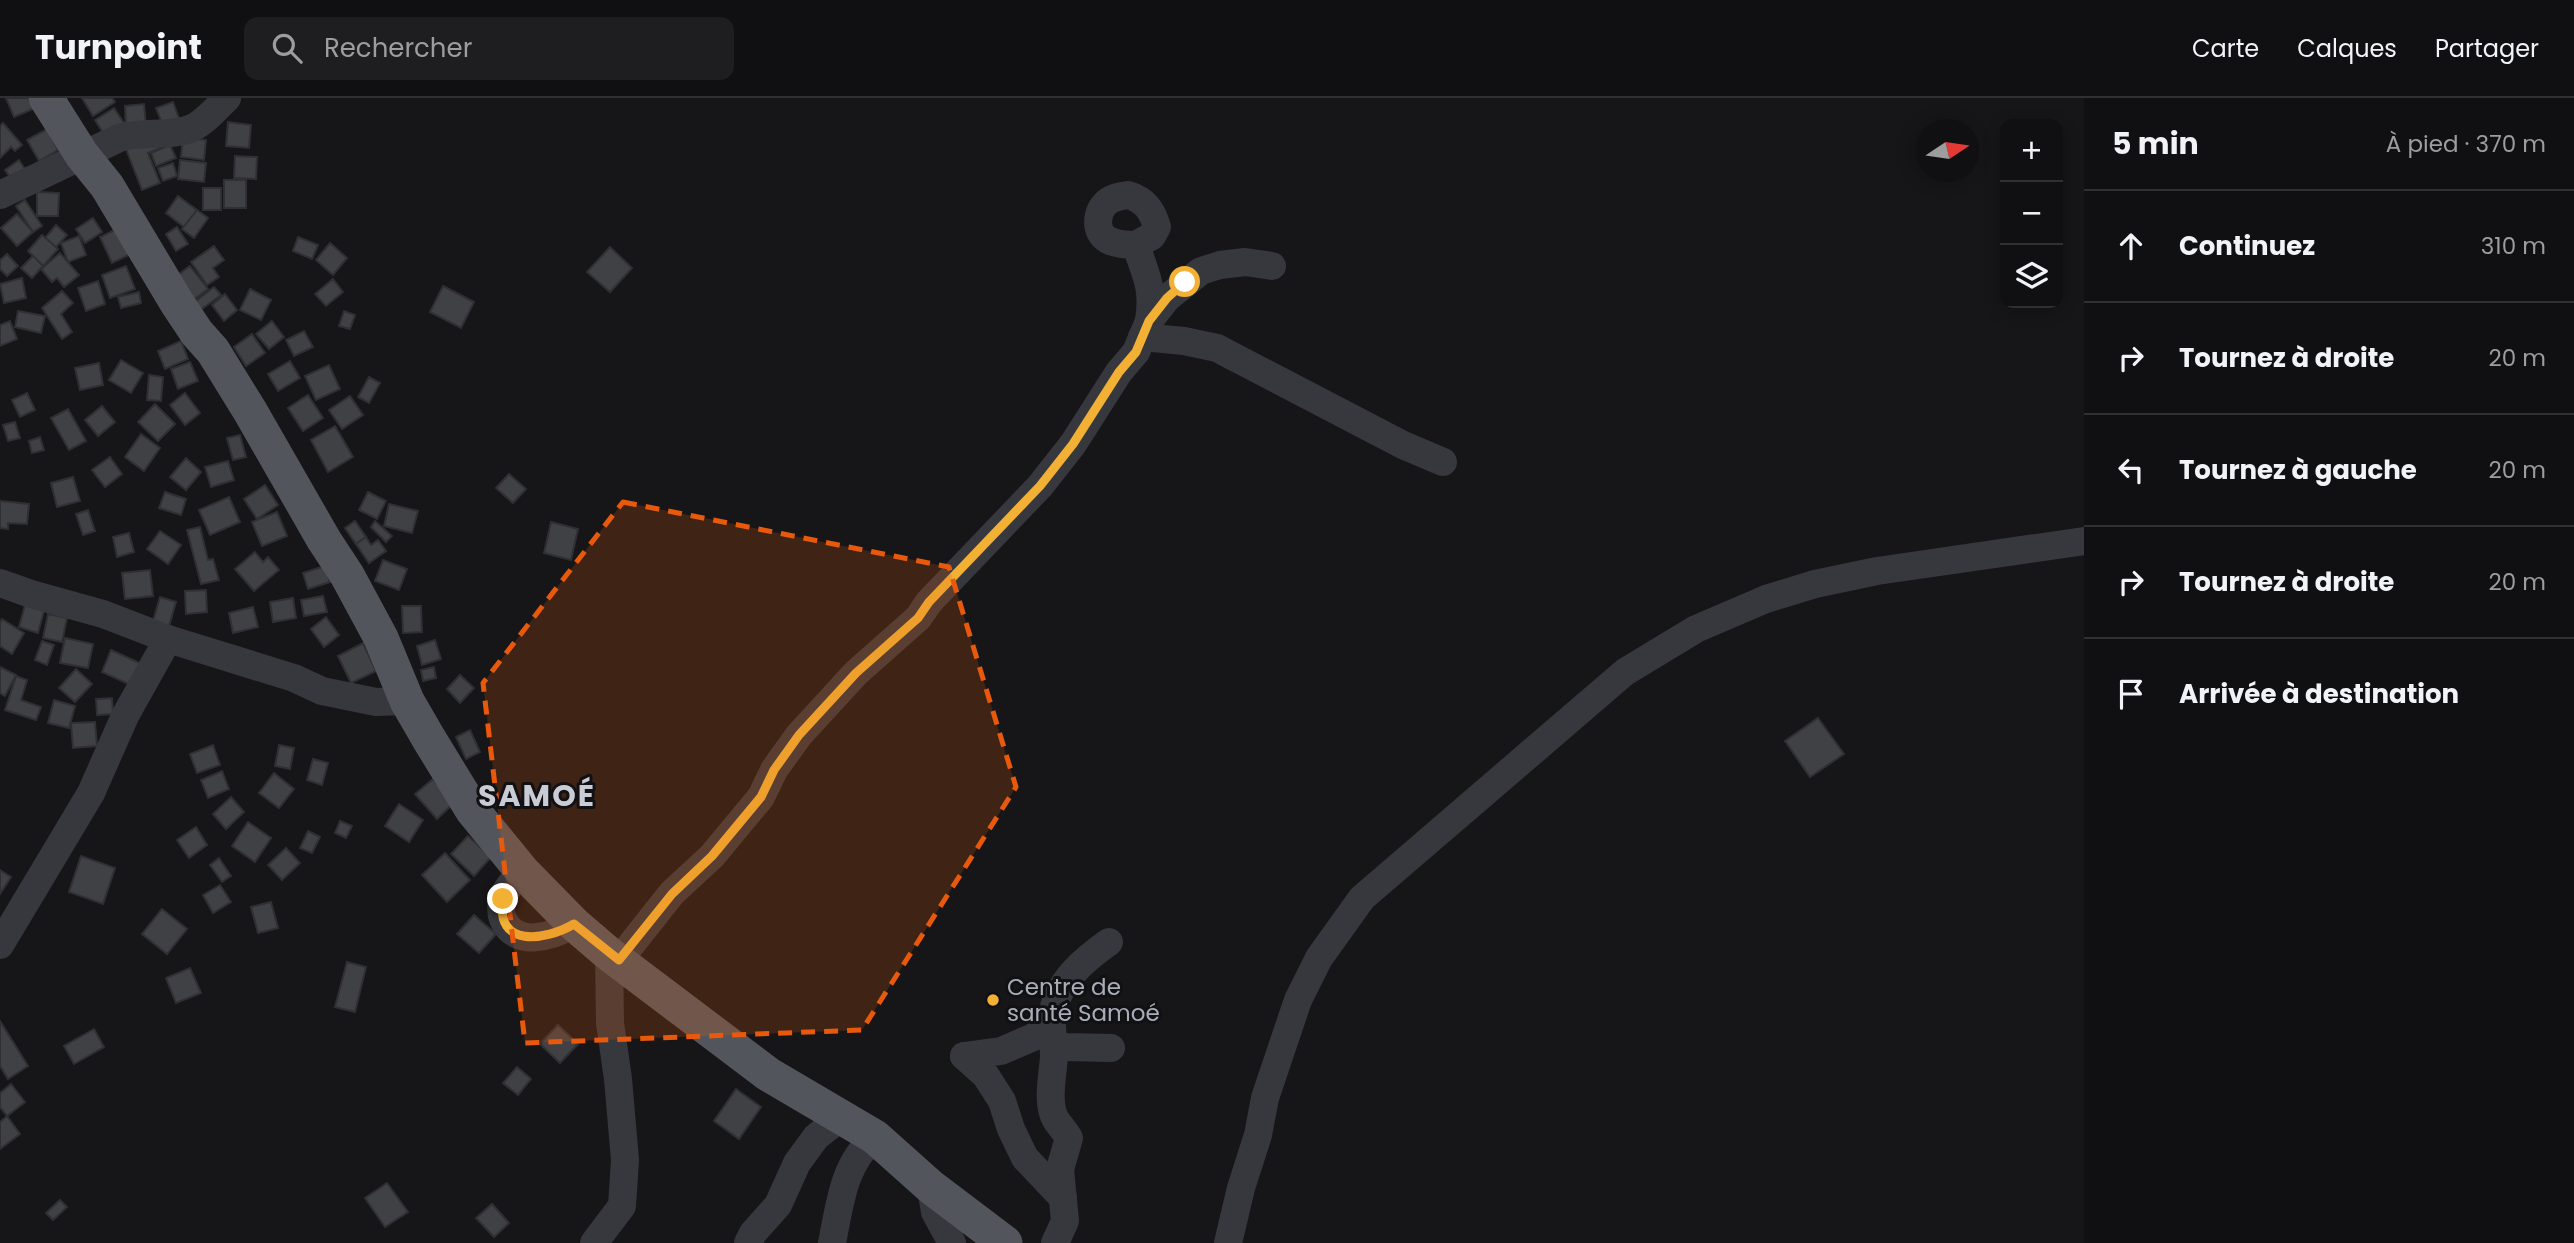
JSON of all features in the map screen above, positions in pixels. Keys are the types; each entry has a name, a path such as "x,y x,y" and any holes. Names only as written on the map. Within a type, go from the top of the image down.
{"main road":[{"path":"46,98 82,155 107,186 177,303 213,351 250,411 353,585 381,638 407,701 473,811 523,872 574,924 614,957 768,1074 875,1137 931,1187 1005,1243"}],"street":[{"path":"0,195 134,133 192,128 227,98"},
{"path":"1136,245 1152,298 1146,329"},
{"path":"594,1243 622,1206 625,1160 610,1023 614,957 672,894 712,856 761,797 774,770 799,735 856,673 918,618 929,602 1040,486 1073,444 1119,372 1136,352 1146,329 1167,298 1201,271 1220,265 1245,262 1272,266"},
{"path":"1146,329 1217,348 1403,445 1443,462"},
{"path":"1228,1243 1241,1188 1258,1135 1265,1098 1298,1000 1319,958 1336,933 1362,898 1625,672 1696,629 1766,599 1815,584 1877,571 2084,541"},
{"path":"0,583 103,614 167,639 294,678 323,691 376,702 407,701"},
{"path":"0,945 91,793 125,716 167,639"},
{"path":"523,872 508,888 503,899 501,912 506,925 518,936 533,937 556,934 574,924"},
{"path":"1063,1199 1025,1158 1011,1129 1002,1101 986,1076 964,1056 1001,1051 1036,1036 1052,1013 1061,990 1073,974 1109,942"},
{"path":"1052,1013 1052,1106 1056,1120 1069,1138 1060,1169 1065,1221 1055,1243"},
{"path":"1054,1044 1066,1047 1111,1048"},
{"path":"748,1243 753,1233 778,1205 797,1163 816,1137 840,1118"},
{"path":"832,1243 842,1192 851,1168 860,1150 875,1137"},
{"path":"931,1187 935,1212 952,1243"}],"highlighted area":[{"path":"623,502 949,567 1016,787 862,1030 525,1043 483,683"}],"building":[{"path":"6,98 28,98 33,109 14,117"},
{"path":"82,98 112,98 115,102 93,116"},
{"path":"173,102 180,121 164,128 156,108"},
{"path":"144,104 146,126 126,128 125,106"},
{"path":"114,108 126,126 107,139 95,120"},
{"path":"228,122 251,125 249,148 226,146"},
{"path":"3,123 22,145 15,151 11,147 0,158 0,126"},
{"path":"47,129 58,150 39,161 27,140"},
{"path":"156,137 160,148 148,153 160,183 142,190 126,149"},
{"path":"183,137 206,140 204,160 181,157"},
{"path":"170,145 176,158 156,166 151,153"},
{"path":"235,156 257,157 256,179 234,178"},
{"path":"19,160 28,174 14,183 5,170"},
{"path":"180,160 206,163 204,182 178,179"},
{"path":"173,163 177,176 163,181 158,168"},
{"path":"224,180 246,180 246,208 224,208"},
{"path":"203,188 221,188 221,210 203,210"},
{"path":"37,192 59,193 58,216 37,216"},
{"path":"178,196 197,210 184,227 166,213"},
{"path":"25,200 42,226 33,232 16,206"},
{"path":"197,210 208,218 194,238 182,229"},
{"path":"17,214 33,232 17,246 1,228"},
{"path":"93,218 102,232 85,243 76,229"},
{"path":"56,225 67,235 56,247 45,238"},
{"path":"121,227 133,253 112,263 100,237"},
{"path":"177,227 188,244 176,251 166,234"},
{"path":"42,235 58,249 43,266 28,251"},
{"path":"79,236 86,255 68,262 61,243"},
{"path":"298,237 318,245 312,259 293,251"},
{"path":"330,243 347,258 333,275 316,260"},
{"path":"214,246 224,260 213,268 219,277 207,285 191,262"},
{"path":"610,247 632,268 610,292 587,272"},
{"path":"60,253 79,275 64,287 57,278 52,282 41,269"},
{"path":"7,254 18,266 7,276 0,269 0,260"},
{"path":"33,256 43,266 32,278 21,268"},
{"path":"126,266 135,289 110,298 102,275"},
{"path":"190,266 208,289 192,301 175,277"},
{"path":"22,278 26,298 4,303 0,284"},
{"path":"333,279 343,292 326,306 315,294"},
{"path":"98,281 105,304 86,311 78,288"},
{"path":"443,286 474,302 461,328 430,312"},
{"path":"214,287 221,295 199,311 193,303"},
{"path":"250,289 271,300 261,320 240,310"},
{"path":"62,291 73,303 61,314 72,332 62,339 42,308"},
{"path":"139,292 141,303 121,308 118,297"},
{"path":"225,294 237,310 224,321 212,305"},
{"path":"18,311 45,316 41,333 15,327"},
{"path":"344,311 355,315 350,329 339,326"},
{"path":"10,321 17,339 0,346 0,325"},
{"path":"272,321 284,337 269,349 256,334"},
{"path":"304,331 313,347 294,356 286,340"},
{"path":"252,334 265,353 246,366 234,347"},
{"path":"181,341 188,359 165,369 158,351"},
{"path":"121,360 143,373 131,393 109,380"},
{"path":"290,361 300,378 278,391 268,374"},
{"path":"190,362 198,381 178,389 171,369"},
{"path":"99,363 103,385 80,390 75,368"},
{"path":"329,365 340,389 316,400 305,376"},
{"path":"149,375 163,377 161,401 147,400"},
{"path":"369,377 380,383 369,403 358,397"},
{"path":"27,393 35,410 20,417 12,400"},
{"path":"185,393 200,413 185,425 170,405"},
{"path":"308,395 323,418 303,431 288,408"},
{"path":"350,396 363,415 342,429 329,410"},
{"path":"155,404 175,424 158,441 138,422"},
{"path":"102,406 115,422 98,436 85,420"},
{"path":"68,409 86,441 69,450 51,418"},
{"path":"15,422 20,438 8,441 3,425"},
{"path":"335,426 353,457 328,472 311,440"},
{"path":"141,434 160,448 144,471 125,457"},
{"path":"240,435 246,457 233,460 227,438"},
{"path":"40,437 44,450 32,453 29,441"},
{"path":"110,457 122,474 105,487 92,470"},
{"path":"186,458 201,472 186,490 170,477"},
{"path":"228,461 234,480 211,487 205,467"},
{"path":"509,474 526,489 513,503 496,488"},
{"path":"73,477 80,501 57,507 51,483"},
{"path":"265,485 278,505 257,519 244,499"},
{"path":"165,492 186,499 181,515 159,508"},
{"path":"368,492 386,501 377,519 359,510"},
{"path":"229,497 240,522 210,535 199,510"},
{"path":"0,501 29,504 27,524 8,523 8,529 0,528"},
{"path":"389,504 418,511 412,533 384,526"},
{"path":"88,510 95,531 83,535 76,514"},
{"path":"277,512 287,536 262,546 252,522"},
{"path":"355,521 366,537 356,544 345,528"},
{"path":"375,521 392,536 386,542 371,527"},
{"path":"551,522 578,529 571,560 544,553"},
{"path":"200,527 208,560 213,559 219,580 201,584 187,530"},
{"path":"160,531 181,545 168,564 147,549"},
{"path":"129,533 134,552 117,557 113,537"},
{"path":"366,537 371,545 378,540 386,551 369,563 356,544"},
{"path":"255,552 263,562 268,557 279,570 254,591 235,569"},
{"path":"383,560 407,569 399,590 375,581"},
{"path":"325,566 330,582 308,589 303,573"},
{"path":"150,570 153,596 125,599 122,573"},
{"path":"206,590 207,612 186,614 185,591"},
{"path":"323,596 327,612 304,616 301,600"},
{"path":"160,597 176,602 169,626 153,621"},
{"path":"293,598 296,618 273,622 270,602"},
{"path":"25,605 44,611 38,633 19,627"},
{"path":"402,606 421,606 422,632 403,633"},
{"path":"253,607 258,627 233,633 229,613"},
{"path":"48,614 67,618 62,642 43,638"},
{"path":"326,617 339,635 324,647 311,629"},
{"path":"2,619 24,633 12,654 0,646"},
{"path":"65,638 93,644 88,668 60,663"},
{"path":"435,640 441,659 422,665 417,646"},
{"path":"42,641 54,645 47,665 35,660"},
{"path":"363,643 376,671 351,683 338,656"},
{"path":"111,650 144,665 135,687 102,672"},
{"path":"0,667 16,675 5,696 0,693"},
{"path":"434,667 436,678 423,681 421,670"},
{"path":"76,669 92,684 75,702 59,688"},
{"path":"460,675 474,688 460,703 447,689"},
{"path":"16,676 27,680 21,700 41,707 36,720 5,710"},
{"path":"112,698 113,714 97,715 96,699"},
{"path":"54,700 75,706 69,728 48,723"},
{"path":"1818,718 1844,754 1810,777 1785,741"},
{"path":"95,722 97,746 73,748 71,723"},
{"path":"470,730 480,752 466,759 456,737"},
{"path":"213,745 220,765 197,773 190,754"},
{"path":"279,745 294,748 290,769 275,766"},
{"path":"313,759 328,763 322,785 307,780"},
{"path":"222,771 229,789 208,798 201,780"},
{"path":"274,773 294,789 279,808 259,793"},
{"path":"433,779 454,803 437,819 415,794"},
{"path":"231,797 244,812 226,829 213,814"},
{"path":"399,804 423,820 409,842 385,826"},
{"path":"340,821 352,826 346,838 335,833"},
{"path":"248,822 271,838 255,862 232,846"},
{"path":"196,827 207,845 189,858 177,840"},
{"path":"308,831 320,837 312,853 300,848"},
{"path":"468,836 491,857 474,876 451,854"},
{"path":"286,848 300,863 282,880 268,865"},
{"path":"445,853 470,880 447,902 422,875"},
{"path":"81,856 115,868 103,904 69,892"},
{"path":"219,858 231,876 222,882 210,865"},
{"path":"0,870 11,877 0,894"},
{"path":"220,885 231,902 213,913 203,895"},
{"path":"271,902 278,928 258,933 251,907"},
{"path":"162,909 187,929 167,954 142,934"},
{"path":"474,915 496,934 479,953 457,934"},
{"path":"347,962 366,967 355,1012 335,1007"},
{"path":"190,968 201,993 176,1003 166,978"},
{"path":"0,1021 28,1066 8,1079 0,1066"},
{"path":"558,1025 578,1044 560,1063 540,1044"},
{"path":"94,1029 104,1047 74,1064 64,1046"},
{"path":"517,1067 531,1079 518,1095 503,1083"},
{"path":"11,1084 25,1102 7,1116 0,1107 0,1093"},
{"path":"736,1089 761,1107 739,1139 714,1121"},
{"path":"7,1116 20,1134 0,1149 0,1122"},
{"path":"387,1183 408,1212 385,1227 365,1198"},
{"path":"60,1200 67,1207 53,1220 46,1213"},
{"path":"492,1204 509,1223 494,1237 476,1218"}],"place":[{"name":"Centre de santé Samoé","path":"993,1000"}],"district":[{"name":"SAMOÉ","path":"537,796"}],"route":[{"path":"503,899 501,912 506,925 518,936 556,934 574,924 619,960 672,894 712,856 761,797 774,770 799,735 856,673 918,618 929,602 1040,486 1073,444 1119,372 1136,352 1149,321 1167,298 1185,282"}]}
